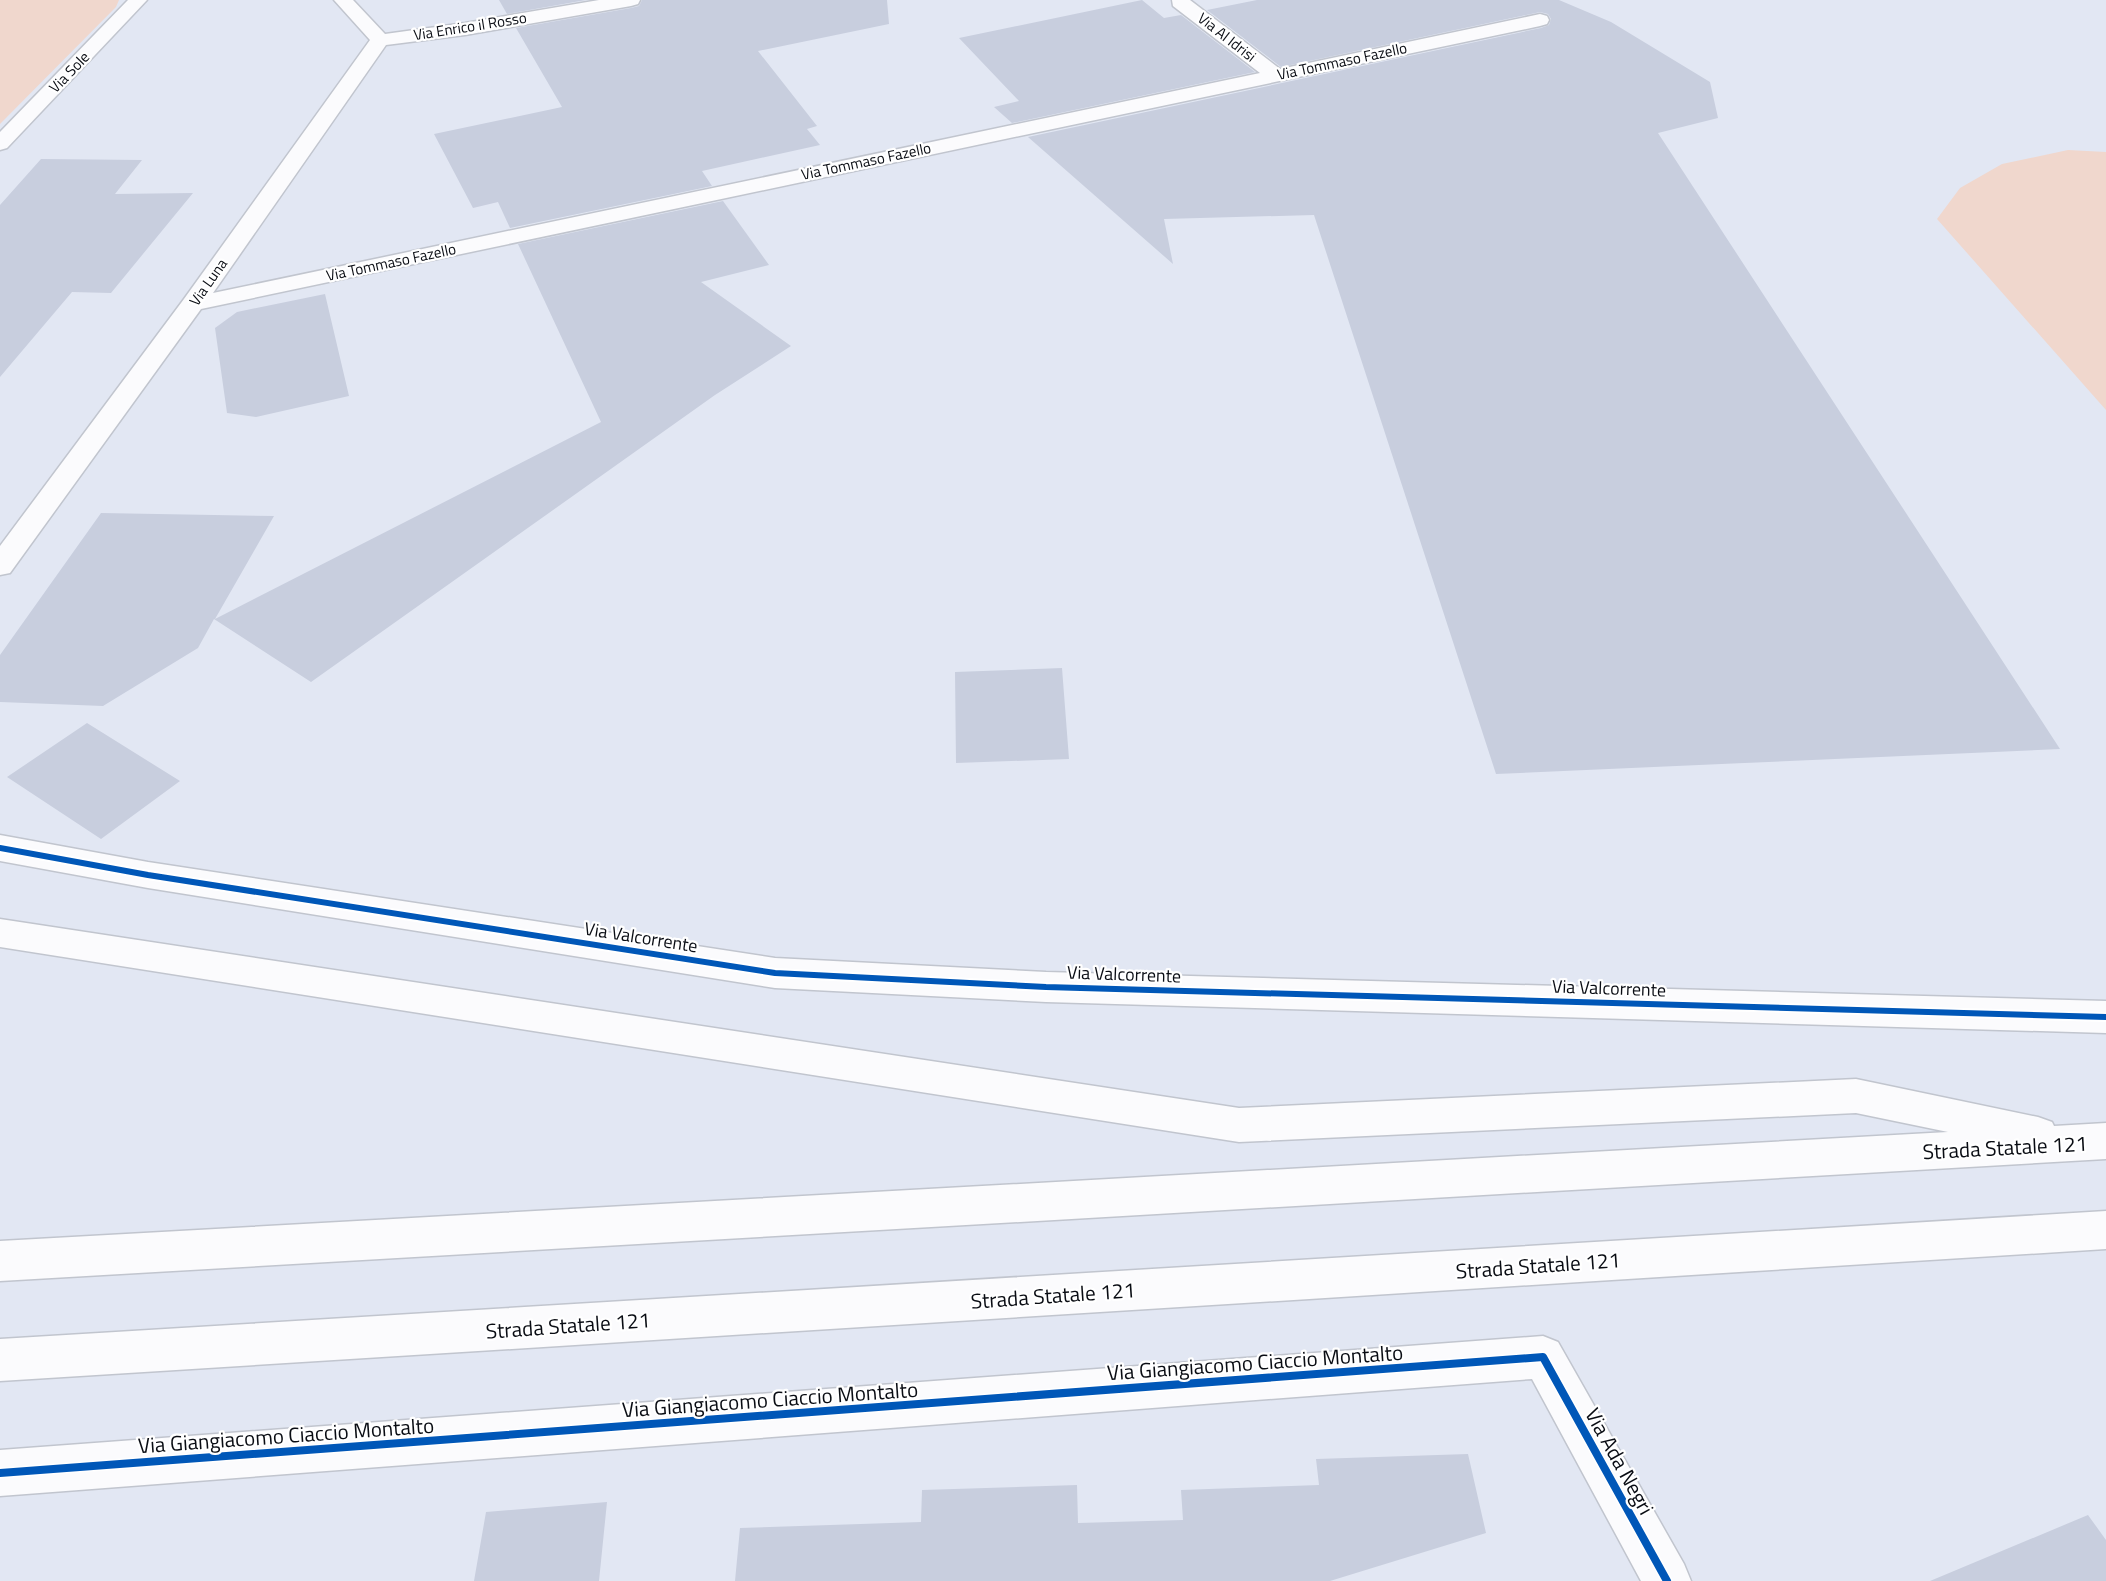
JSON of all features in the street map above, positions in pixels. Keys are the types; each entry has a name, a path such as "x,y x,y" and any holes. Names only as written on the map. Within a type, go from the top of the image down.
{"street":[{"name":"Via Sole","path":"0,144 138,0"},
{"path":"343,0 380,40"},
{"name":"Via Enrico il Rosso","path":"380,40 631,0"},
{"name":"Via Al Idrisi","path":"1181,0 1180,2 1275,75"},
{"name":"Via Tommaso Fazello","path":"193,304 1540,20"},
{"name":"Via Luna","path":"0,566 193,304 380,40"},
{"name":"Via Valcorrente","path":"0,848 148,875 775,973 1046,987 2106,1017"},
{"path":"0,933 1239,1125 1856,1096 2093,1142"},
{"name":"Strada Statale 121","path":"0,1261 2093,1142"},
{"name":"Strada Statale 121","path":"0,1360 2106,1230"},
{"name":"Via Giangiacomo Ciaccio Montalto","path":"0,1473 1543,1357"},
{"name":"Via Ada Negri","path":"1543,1357 1667,1581"}],"shaded area":[{"path":"0,0 119,0 116,7 0,124"},
{"path":"2068,150 2106,152 2106,410 1937,219 1960,188 2002,164"}],"building":[{"path":"499,0 586,0 507,14"},
{"path":"642,0 887,0 889,24 758,51 817,126 807,129 820,145 702,171 712,186 510,228 498,202 473,208 434,134 562,107 516,28 631,8 639,6"},
{"path":"1142,0 1164,18 1181,15 1255,72 1012,123 994,107 1019,101 959,38"},
{"path":"1257,0 1559,0 1611,22 1710,82 1718,118 1658,133 2060,749 1496,774 1314,215 1164,219 1173,264 1028,137 1541,28 1549,25 1551,19 1548,14 1540,12 1281,67 1207,10"},
{"path":"41,159 142,160 115,194 193,193 111,293 72,292 0,377 0,205"},
{"path":"723,201 769,265 701,282 791,346 715,395 311,682 214,619 198,648 103,706 0,702 0,655 101,513 274,516 215,619 601,422 518,244"},
{"path":"325,294 349,396 256,417 227,413 215,328 237,312"},
{"path":"1062,668 1069,759 956,763 955,672"},
{"path":"87,723 180,781 101,839 7,777"},
{"path":"1468,1454 1486,1533 1330,1581 735,1581 740,1528 921,1522 922,1490 1077,1485 1078,1523 1183,1520 1181,1490 1319,1485 1316,1459"},
{"path":"607,1502 599,1581 474,1581 486,1512"},
{"path":"2088,1515 2106,1540 2106,1581 1930,1581"}],"cycle path":[{"path":"0,848 148,875 775,973 1046,987 2106,1017"},
{"path":"0,1473 1543,1357 1667,1581"}]}
